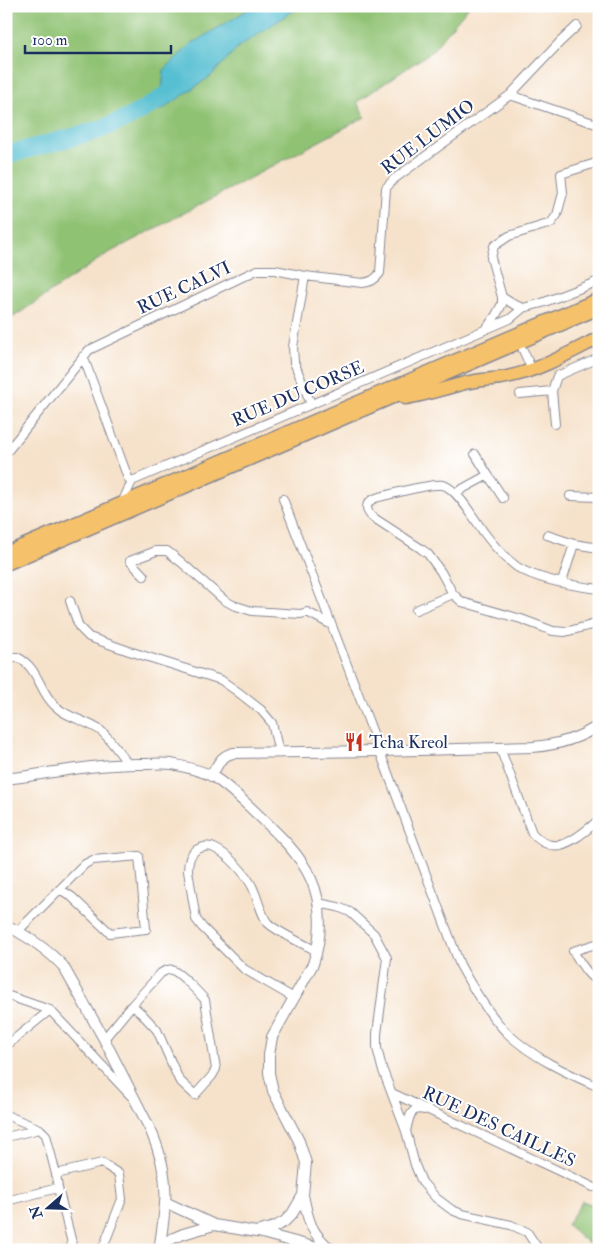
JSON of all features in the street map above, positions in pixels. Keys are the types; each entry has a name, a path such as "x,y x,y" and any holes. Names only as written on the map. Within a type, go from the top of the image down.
{"main road":[{"path":"6,553 599,299"},
{"path":"6,564 599,308"},
{"path":"388,400 416,396 467,382 511,376 532,370 599,338"}],"street":[{"path":"577,26 510,94 599,125"},
{"name":"RUE LUMIO","path":"304,276 362,283 371,282 377,277 380,273 386,188 394,179 510,94"},
{"path":"486,330 502,304 502,297 491,258 494,246 509,236 551,223 557,215 563,193 561,174 599,162"},
{"name":"RUE CALVI","path":"6,454 88,350 257,270 275,270 304,276"},
{"path":"304,276 293,347 294,362 311,404"},
{"name":"RUE DU CORSE","path":"132,481 486,330 511,323 523,308 542,303 599,281"},
{"path":"502,297 523,308"},
{"path":"523,350 532,370"},
{"path":"83,356 128,478 132,481 122,503"},
{"path":"555,424 552,391 557,376 599,358"},
{"path":"520,394 552,391"},
{"path":"475,454 503,498"},
{"path":"455,493 488,475"},
{"path":"599,589 540,577 518,567 499,551 455,493 446,486 435,485 373,499 370,500 367,507 371,516 428,554 453,594 462,602 554,631 571,631 599,623"},
{"path":"570,496 599,497"},
{"path":"283,499 460,965 481,1001 507,1032 532,1053 561,1070 599,1087"},
{"path":"547,534 574,544 599,548"},
{"path":"562,582 574,544"},
{"path":"144,576 130,561 156,551 166,551 224,600 233,605 252,611 301,614 307,612 332,625"},
{"path":"416,610 453,594"},
{"path":"70,601 79,627 88,637 221,680 238,692 261,710 272,723 279,752"},
{"path":"6,664 14,657 17,657 28,665 41,684 43,691 54,705 68,715 102,731 128,764"},
{"path":"211,776 221,759 233,753 533,747 559,743 581,735 599,725"},
{"path":"500,748 532,833 537,839 553,845 562,845 571,842 599,820"},
{"path":"6,779 128,764 169,764 191,768 211,776 234,792 295,853 311,878 318,903 320,924 317,952 313,964 272,1036 269,1073 273,1091 299,1141 306,1164 303,1194 308,1221 319,1239 332,1250"},
{"path":"294,998 244,969 196,920 188,871 190,857 195,851 204,847 213,847 230,858 252,886 266,921 274,928 317,952"},
{"path":"18,931 60,889 85,864 93,860 139,856 146,929 110,933 72,897 60,889"},
{"path":"318,903 338,907 350,912 374,934 387,958 377,1034 377,1048 382,1068 406,1131 422,1182 436,1198 452,1210 511,1225 526,1232 539,1250"},
{"path":"6,925 33,940 63,966 104,1039 151,1131 163,1168 166,1202 159,1247"},
{"path":"599,943 572,951 594,980 599,981"},
{"path":"104,1039 132,1005 161,973 167,969 173,970 200,994 204,1000 216,1069 212,1076 195,1095 179,1080 157,1030 132,1005"},
{"path":"6,995 50,1010 136,1102"},
{"path":"6,1046 50,1010"},
{"name":"RUE DES CAILLES","path":"392,1093 593,1187"},
{"path":"406,1131 410,1115 415,1110 420,1108 429,1111"},
{"path":"6,1115 40,1129 46,1135 72,1242 70,1250"},
{"path":"6,1137 40,1129"},
{"path":"56,1174 102,1162 119,1174 122,1199 104,1245 100,1250"},
{"path":"6,1201 58,1188"},
{"path":"256,1232 284,1222 292,1214 303,1194"},
{"path":"166,1202 214,1225 256,1232 325,1250"},
{"path":"159,1247 183,1234 214,1225"}],"green space":[{"path":"6,6 469,6 431,52 357,102 365,117 105,255 6,322"},
{"path":"582,1201 599,1207 599,1250 596,1250 567,1225"}],"water":[{"path":"254,6 302,6 237,48 211,76 160,111 164,70 191,44"}],"waterway":[{"path":"6,155 99,130 128,118 181,85"}],"place":[{"name":"Tcha Kreol","path":"354,742"}]}
